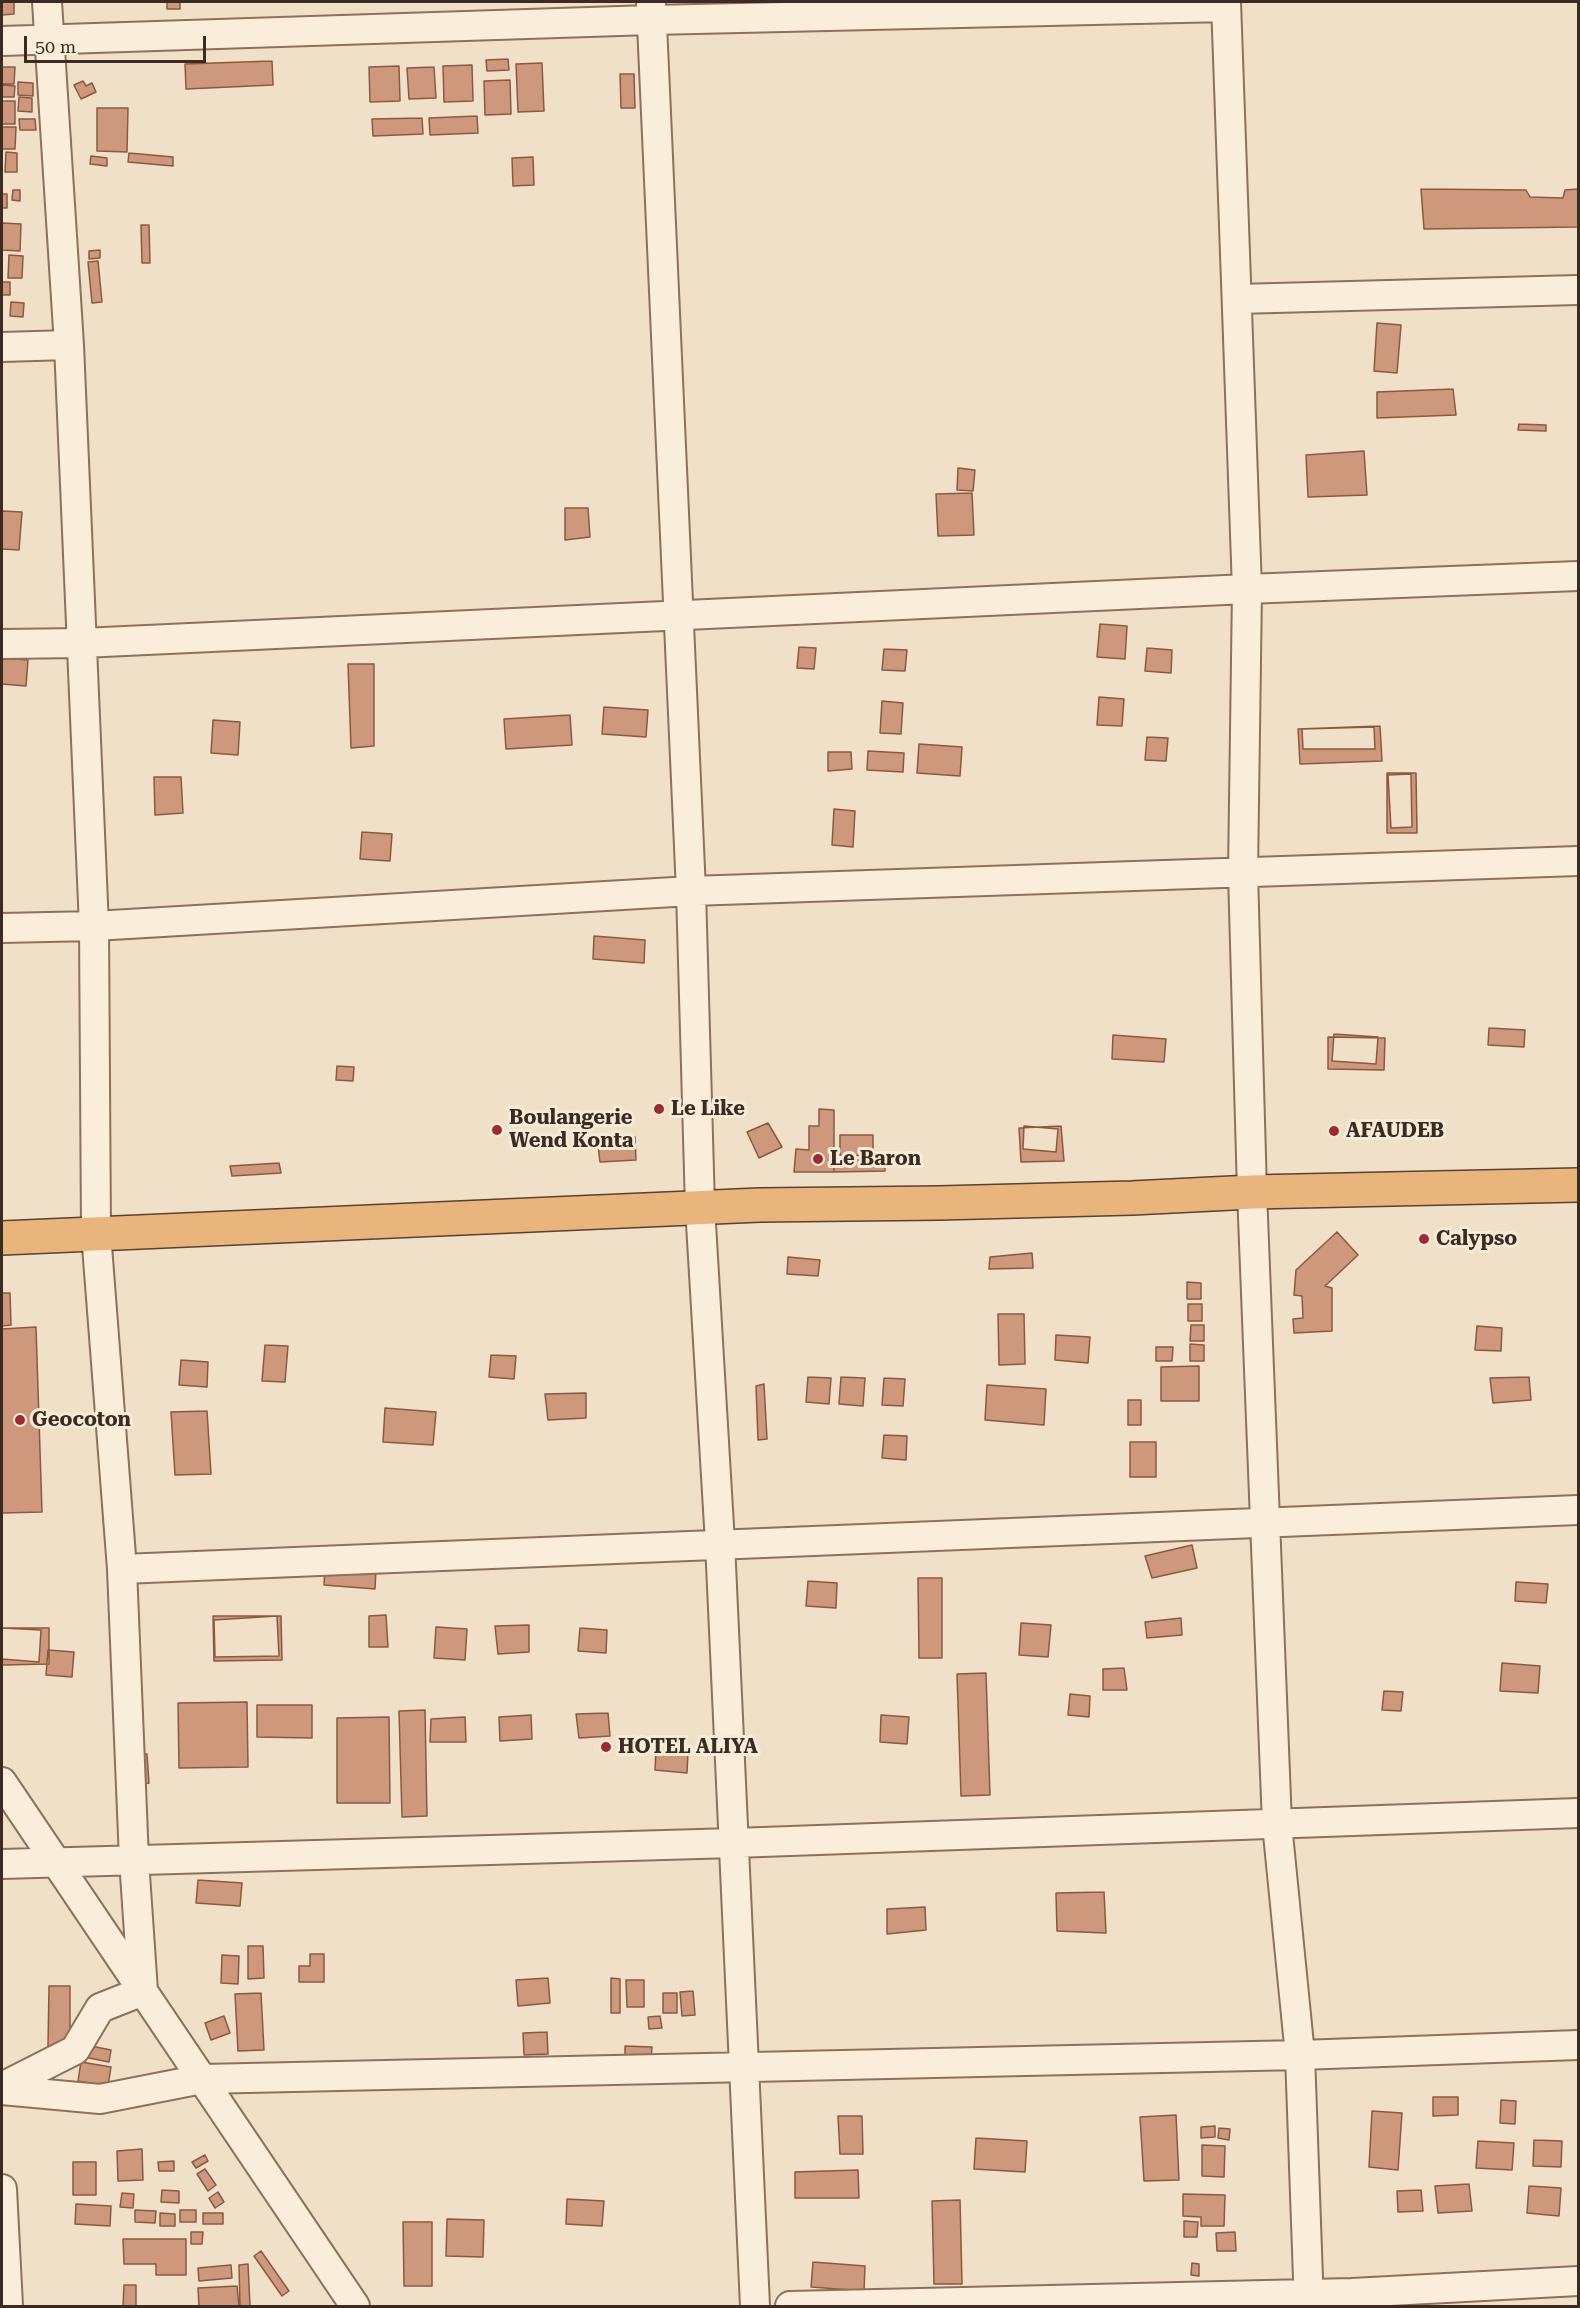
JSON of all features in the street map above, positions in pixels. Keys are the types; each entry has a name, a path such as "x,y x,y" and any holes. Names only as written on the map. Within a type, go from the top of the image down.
{"highway":[{"path":"2,1238 700,1207 1132,1198 1252,1192 1578,1185"}],"street":[{"path":"46,2 69,345 94,926 96,1233 122,1569 134,1860 143,1991"},
{"path":"2,42 651,11 1226,4 1247,589 1243,873 1252,1192 1277,1824 1300,2055 1309,2300"},
{"path":"651,11 691,891 700,1207 720,1543 755,2307"},
{"path":"1237,299 1578,290"},
{"path":"2,347 69,345"},
{"path":"2,644 82,643 1247,589 1578,576"},
{"path":"2,928 94,926 691,891 1578,861"},
{"path":"122,1569 1578,1510"},
{"path":"2,1782 355,2307"},
{"path":"2,1864 734,1844 1578,1812"},
{"path":"2,2089 75,2050 100,2008 143,1991"},
{"path":"2,2089 100,2099 202,2079 1300,2055 1578,2045"},
{"path":"2,2189 8,2307"},
{"path":"790,2307 1309,2300 1578,2281"}],"building":[{"path":"2,2 14,2 14,14 2,15"},
{"path":"167,2 180,2 180,9 167,9"},
{"path":"508,59 509,70 487,71 486,60"},
{"path":"272,61 273,85 186,89 185,64"},
{"path":"542,63 544,111 518,112 516,64"},
{"path":"472,65 473,101 444,102 443,66"},
{"path":"399,66 400,101 370,102 369,67"},
{"path":"2,67 15,67 14,84 2,84"},
{"path":"434,67 436,98 409,99 407,68"},
{"path":"620,74 634,74 635,108 621,108"},
{"path":"510,80 511,114 485,115 484,81"},
{"path":"83,81 86,86 92,83 96,92 81,99 74,85"},
{"path":"18,82 33,83 33,96 18,95"},
{"path":"2,85 15,86 14,97 2,97"},
{"path":"19,97 32,98 32,112 18,111"},
{"path":"2,101 15,101 15,124 2,124"},
{"path":"97,108 128,108 127,152 97,151"},
{"path":"477,116 478,133 430,135 429,118"},
{"path":"422,118 423,134 373,136 372,119"},
{"path":"19,119 35,119 36,130 20,130"},
{"path":"2,127 16,127 15,149 2,149"},
{"path":"6,152 17,153 17,172 5,172"},
{"path":"129,153 173,157 173,166 128,162"},
{"path":"91,156 107,158 107,166 90,164"},
{"path":"533,157 534,185 513,186 512,158"},
{"path":"1421,189 1526,190 1530,197 1563,198 1565,190 1578,189 1578,227 1424,229"},
{"path":"13,190 20,190 20,201 12,200"},
{"path":"2,194 7,194 7,208 2,208"},
{"path":"2,223 21,224 20,251 2,250"},
{"path":"141,225 149,225 150,263 142,263"},
{"path":"100,250 100,258 89,259 89,251"},
{"path":"9,255 23,256 22,278 8,278"},
{"path":"98,261 102,302 92,303 88,262"},
{"path":"2,282 10,282 10,295 2,295"},
{"path":"11,302 24,303 23,317 10,316"},
{"path":"1377,323 1401,325 1397,373 1374,371"},
{"path":"1453,389 1456,415 1377,418 1377,392"},
{"path":"1519,424 1546,425 1546,431 1518,430"},
{"path":"1364,451 1367,495 1308,497 1306,455"},
{"path":"958,468 975,470 973,491 957,490"},
{"path":"972,493 974,535 938,536 936,494"},
{"path":"565,508 588,508 590,537 565,540"},
{"path":"2,511 22,512 19,550 2,549"},
{"path":"1100,624 1127,626 1125,659 1097,657"},
{"path":"799,647 816,648 814,669 797,668"},
{"path":"1147,648 1172,650 1171,673 1145,671"},
{"path":"884,649 907,650 905,671 882,670"},
{"path":"2,658 28,660 26,686 2,684"},
{"path":"348,664 374,664 374,746 351,748"},
{"path":"1099,697 1124,699 1122,726 1097,725"},
{"path":"882,701 903,703 901,734 880,733"},
{"path":"604,707 648,710 646,737 602,734"},
{"path":"570,715 572,745 506,749 504,719"},
{"path":"213,720 240,722 238,755 211,753"},
{"path":"1380,726 1382,761 1300,764 1298,729"},
{"path":"1374,727 1375,749 1303,749 1302,729"},
{"path":"1147,737 1168,738 1166,761 1145,760"},
{"path":"919,744 962,747 960,776 917,773"},
{"path":"868,751 904,753 903,772 867,770"},
{"path":"828,752 851,752 852,769 828,771"},
{"path":"1387,773 1416,773 1417,833 1387,833"},
{"path":"1411,774 1412,827 1391,828 1388,775"},
{"path":"154,777 181,777 183,813 155,815"},
{"path":"834,809 855,811 853,847 832,845"},
{"path":"362,832 392,834 390,861 360,859"},
{"path":"594,936 645,940 644,963 593,959"},
{"path":"1489,1028 1525,1030 1524,1047 1488,1045"},
{"path":"1334,1034 1378,1037 1376,1064 1332,1061"},
{"path":"1113,1035 1166,1039 1164,1062 1112,1059"},
{"path":"1328,1037 1385,1038 1384,1070 1328,1069"},
{"path":"337,1066 354,1067 353,1081 336,1080"},
{"path":"819,1109 834,1110 834,1172 794,1172 796,1149 809,1150 809,1126 819,1126"},
{"path":"768,1123 782,1147 759,1158 747,1132"},
{"path":"1024,1126 1058,1129 1056,1152 1023,1149"},
{"path":"1061,1126 1064,1161 1021,1162 1019,1128"},
{"path":"840,1135 873,1135 873,1156 840,1155"},
{"path":"635,1137 636,1160 600,1162 597,1138"},
{"path":"834,1160 885,1160 885,1171 834,1172"},
{"path":"279,1163 281,1173 232,1176 230,1166"},
{"path":"1337,1232 1358,1255 1325,1286 1332,1288 1332,1331 1294,1333 1293,1319 1303,1318 1302,1296 1294,1295 1296,1270"},
{"path":"1032,1253 1033,1268 989,1269 990,1257"},
{"path":"788,1257 820,1260 818,1276 787,1274"},
{"path":"1187,1282 1201,1283 1201,1299 1187,1299"},
{"path":"2,1293 10,1293 11,1325 2,1326"},
{"path":"1188,1304 1202,1304 1202,1321 1188,1321"},
{"path":"998,1314 1024,1314 1025,1364 999,1365"},
{"path":"1191,1325 1204,1325 1204,1341 1190,1341"},
{"path":"1477,1326 1502,1328 1501,1351 1475,1350"},
{"name":"Geocoton","path":"36,1327 42,1512 2,1513 2,1329"},
{"path":"1056,1335 1090,1337 1088,1363 1055,1360"},
{"path":"1190,1344 1204,1345 1204,1361 1190,1361"},
{"path":"265,1345 288,1346 285,1382 262,1381"},
{"path":"1156,1347 1173,1347 1172,1361 1156,1361"},
{"path":"491,1355 516,1356 514,1379 489,1377"},
{"path":"181,1360 208,1362 207,1387 179,1385"},
{"path":"1199,1366 1199,1401 1161,1401 1161,1367"},
{"path":"808,1377 831,1378 829,1404 806,1402"},
{"path":"841,1377 865,1378 863,1406 839,1404"},
{"path":"1529,1377 1531,1400 1493,1403 1490,1378"},
{"path":"884,1378 905,1379 903,1406 882,1405"},
{"path":"764,1384 767,1439 758,1440 756,1386"},
{"path":"987,1385 1046,1389 1044,1425 985,1420"},
{"path":"586,1393 586,1418 548,1420 545,1394"},
{"path":"1128,1400 1141,1400 1141,1425 1128,1425"},
{"path":"385,1408 436,1412 433,1445 383,1442"},
{"path":"207,1411 211,1474 175,1475 171,1412"},
{"path":"884,1435 907,1436 906,1460 882,1458"},
{"path":"1130,1442 1156,1442 1156,1477 1130,1477"},
{"path":"1192,1545 1197,1568 1152,1578 1145,1556"},
{"path":"325,1566 376,1570 375,1589 324,1585"},
{"path":"918,1578 942,1578 942,1658 919,1658"},
{"path":"808,1581 837,1583 836,1608 806,1606"},
{"path":"1516,1582 1548,1584 1546,1603 1515,1601"},
{"path":"386,1615 388,1647 369,1647 369,1616"},
{"path":"213,1616 281,1616 282,1660 214,1661"},
{"path":"277,1616 279,1656 215,1657 214,1620"},
{"path":"1181,1618 1182,1635 1147,1638 1145,1622"},
{"path":"1021,1623 1051,1625 1048,1657 1019,1655"},
{"path":"529,1625 529,1652 498,1654 495,1626"},
{"path":"436,1627 467,1629 465,1660 434,1658"},
{"path":"2,1628 49,1628 49,1664 2,1665"},
{"path":"2,1628 41,1630 39,1662 2,1659"},
{"path":"580,1628 607,1630 606,1653 578,1651"},
{"path":"48,1650 74,1652 72,1677 46,1675"},
{"path":"1502,1663 1540,1666 1538,1693 1500,1691"},
{"path":"1124,1668 1127,1690 1103,1690 1103,1669"},
{"path":"986,1673 990,1795 961,1796 957,1674"},
{"path":"1384,1691 1403,1692 1401,1711 1382,1710"},
{"path":"1070,1694 1090,1696 1089,1717 1068,1715"},
{"path":"247,1702 248,1767 179,1768 178,1703"},
{"path":"257,1705 312,1705 312,1738 257,1737"},
{"path":"425,1710 427,1816 402,1817 399,1711"},
{"path":"608,1713 610,1736 579,1738 576,1714"},
{"path":"531,1715 532,1739 500,1741 499,1717"},
{"path":"881,1715 909,1717 907,1744 880,1742"},
{"path":"389,1717 390,1803 337,1803 337,1718"},
{"path":"465,1717 466,1742 430,1742 431,1719"},
{"path":"656,1749 688,1752 687,1773 655,1770"},
{"path":"147,1754 149,1783 139,1785 138,1755"},
{"path":"198,1880 242,1883 240,1906 196,1903"},
{"path":"1104,1892 1106,1933 1057,1931 1056,1893"},
{"path":"925,1907 926,1930 887,1934 887,1909"},
{"path":"248,1946 263,1946 264,1978 248,1979"},
{"path":"310,1954 324,1954 324,1982 299,1982 299,1966 310,1966"},
{"path":"222,1955 239,1956 238,1984 221,1983"},
{"path":"548,1978 550,2003 518,2006 516,1980"},
{"path":"611,1978 620,1979 620,2013 611,2013"},
{"path":"626,1980 644,1980 644,2007 627,2007"},
{"path":"49,1986 70,1986 70,2047 48,2047"},
{"path":"693,1991 695,2015 682,2016 680,1992"},
{"path":"261,1993 264,2050 238,2051 235,1994"},
{"path":"663,1993 677,1993 677,2013 663,2013"},
{"path":"224,2016 230,2033 211,2040 205,2023"},
{"path":"660,2016 662,2028 649,2029 648,2017"},
{"path":"547,2032 548,2054 524,2055 523,2033"},
{"path":"86,2045 111,2050 109,2062 84,2057"},
{"path":"625,2046 652,2047 651,2060 625,2059"},
{"path":"81,2062 111,2067 108,2086 78,2081"},
{"path":"1433,2097 1458,2097 1458,2115 1433,2116"},
{"path":"1501,2100 1516,2101 1515,2124 1500,2123"},
{"path":"1372,2111 1402,2113 1398,2170 1369,2167"},
{"path":"1176,2115 1179,2180 1144,2181 1140,2117"},
{"path":"838,2116 862,2116 863,2154 840,2154"},
{"path":"1215,2126 1215,2137 1201,2138 1201,2127"},
{"path":"1219,2128 1230,2129 1229,2140 1218,2138"},
{"path":"976,2138 1027,2141 1025,2172 974,2169"},
{"path":"1534,2140 1562,2141 1561,2167 1533,2166"},
{"path":"1478,2141 1514,2143 1512,2170 1476,2168"},
{"path":"1202,2145 1225,2146 1224,2177 1202,2176"},
{"path":"142,2149 143,2180 118,2181 117,2151"},
{"path":"205,2155 208,2161 196,2168 192,2162"},
{"path":"174,2161 174,2171 159,2171 158,2162"},
{"path":"73,2162 96,2162 96,2195 73,2195"},
{"path":"205,2169 216,2185 208,2191 197,2174"},
{"path":"858,2170 859,2198 795,2198 795,2172"},
{"path":"1469,2184 1472,2211 1438,2213 1435,2186"},
{"path":"1529,2186 1561,2188 1559,2216 1527,2213"},
{"path":"162,2190 179,2191 179,2203 161,2202"},
{"path":"1421,2190 1423,2211 1398,2212 1397,2191"},
{"path":"218,2192 224,2202 215,2208 209,2198"},
{"path":"122,2193 134,2194 133,2208 120,2207"},
{"path":"1183,2194 1225,2195 1224,2226 1201,2226 1201,2217 1183,2216"},
{"path":"567,2199 604,2201 602,2226 566,2224"},
{"path":"960,2200 962,2284 934,2284 932,2201"},
{"path":"76,2204 111,2206 110,2226 75,2224"},
{"path":"135,2210 156,2211 155,2223 135,2222"},
{"path":"180,2210 196,2210 196,2222 180,2222"},
{"path":"160,2213 175,2214 175,2226 160,2226"},
{"path":"203,2213 223,2213 223,2224 203,2224"},
{"path":"447,2219 484,2220 483,2257 446,2256"},
{"path":"1184,2221 1198,2222 1197,2237 1184,2237"},
{"path":"403,2222 432,2222 432,2286 404,2286"},
{"path":"191,2232 203,2232 202,2244 191,2244"},
{"path":"1235,2232 1236,2251 1217,2251 1216,2233"},
{"path":"123,2239 186,2239 186,2275 156,2275 156,2264 124,2264"},
{"path":"261,2251 289,2291 282,2296 254,2256"},
{"path":"813,2262 865,2266 864,2291 811,2287"},
{"path":"1192,2263 1199,2264 1199,2276 1191,2275"},
{"path":"248,2264 250,2306 240,2306 239,2265"},
{"path":"231,2265 232,2278 199,2281 198,2268"},
{"path":"124,2285 136,2285 136,2306 123,2306"},
{"path":"237,2286 239,2306 199,2306 198,2288"}],"place":[{"name":"Le Like","path":"659,1109"},
{"name":"Boulangerie Wend Konta","path":"497,1130"},
{"name":"AFAUDEB","path":"1334,1131"},
{"name":"Le Baron","path":"818,1159"},
{"name":"Calypso","path":"1424,1239"},
{"name":"Geocoton","path":"20,1420"},
{"name":"HOTEL ALIYA","path":"606,1747"}]}
